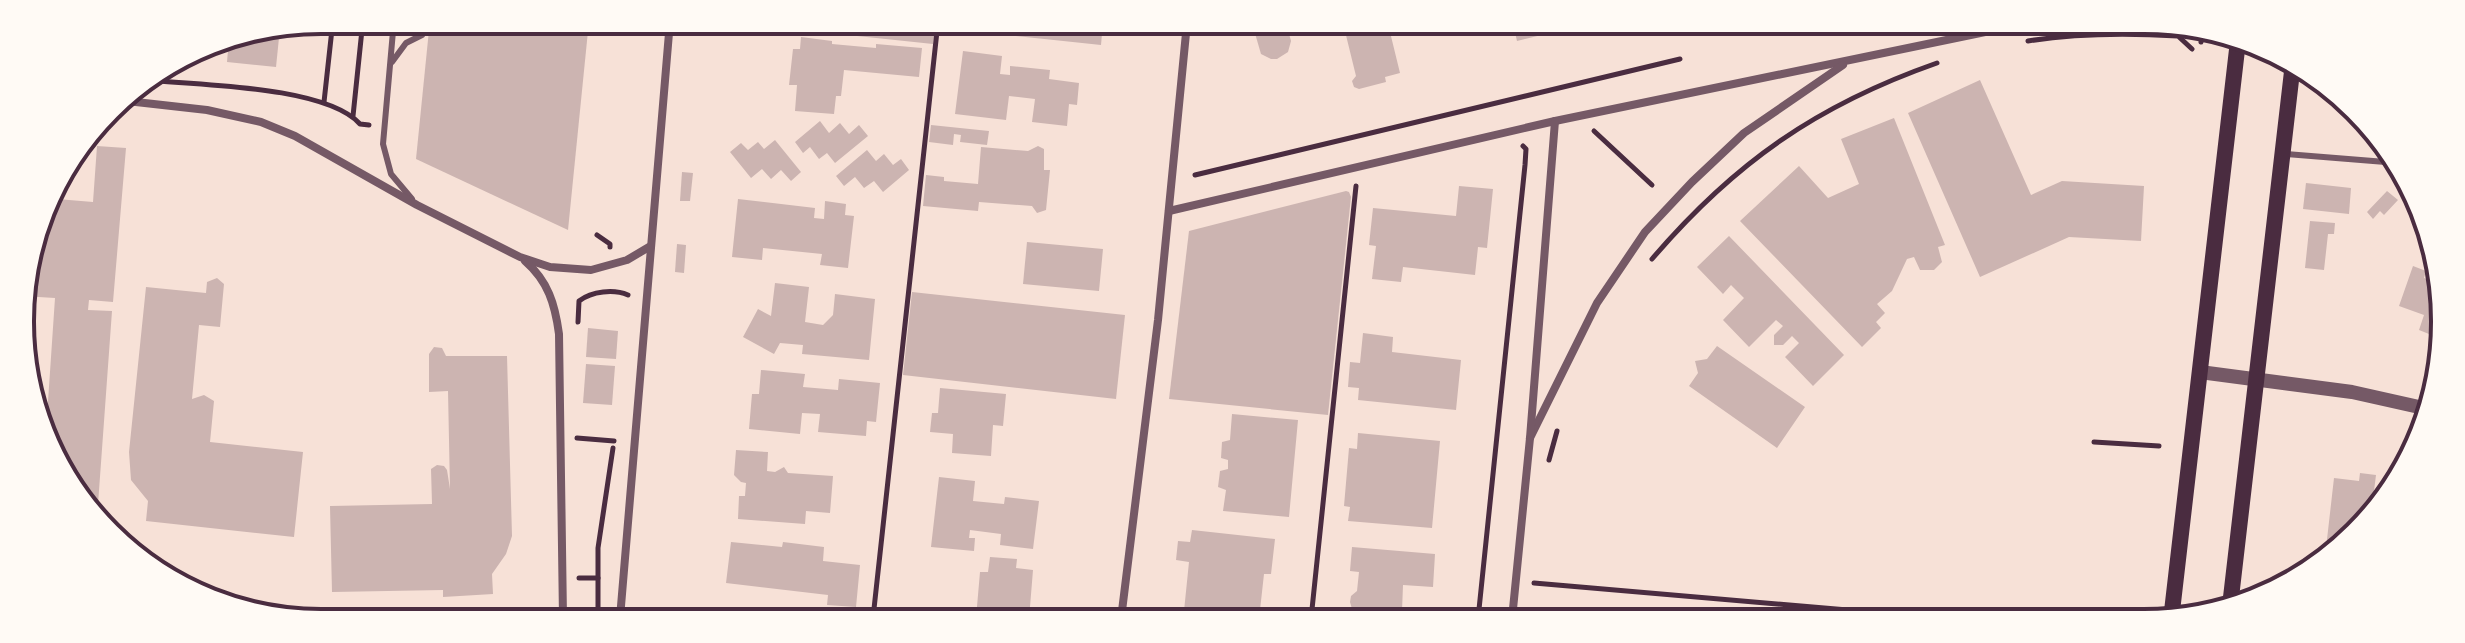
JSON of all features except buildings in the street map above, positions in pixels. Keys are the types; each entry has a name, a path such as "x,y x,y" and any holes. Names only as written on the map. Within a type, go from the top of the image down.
{"main road":[{"path":"2172,607 2237,49"},
{"path":"2231,595 2291,75"}],"street":[{"path":"621,609 669,34"},
{"path":"1122,609 1158,320 1186,34"},
{"path":"1169,211 1555,121 1977,34"},
{"path":"1530,438 1597,303 1645,232 1744,133 1847,62"},
{"path":"136,102 207,110 261,122 295,136 417,205 520,257 567,270 591,270 627,260 649,247"},
{"path":"1513,609 1555,121"},
{"path":"520,257 545,283 556,312 563,609"},
{"path":"2200,372 2352,392 2418,407"}],"lane":[{"path":"393,34 383,144 385,160 396,182 417,205"},
{"path":"389,69 396,53 406,43 422,35"},
{"path":"2281,154 2383,162"}],"path":[{"path":"324,102 331,34"},
{"path":"353,116 362,34"},
{"path":"874,609 937,34"},
{"path":"2018,43 2100,34"},
{"path":"2144,34 2178,36 2192,49"},
{"path":"1195,175 1680,59"},
{"path":"1646,267 1682,224 1729,178 1772,145 1848,99 1942,61"},
{"path":"163,82 324,102 353,116 360,124"},
{"path":"1590,128 1652,185"},
{"path":"1479,609 1525,165 1526,149 1520,144"},
{"path":"1312,609 1356,184 1340,188"},
{"path":"597,235 610,244"},
{"path":"579,301 588,294 620,292 627,295"},
{"path":"1548,463 1559,426"},
{"path":"2094,442 2159,446"},
{"path":"598,548 598,609"},
{"path":"1533,595 1534,583 1836,609"}]}
